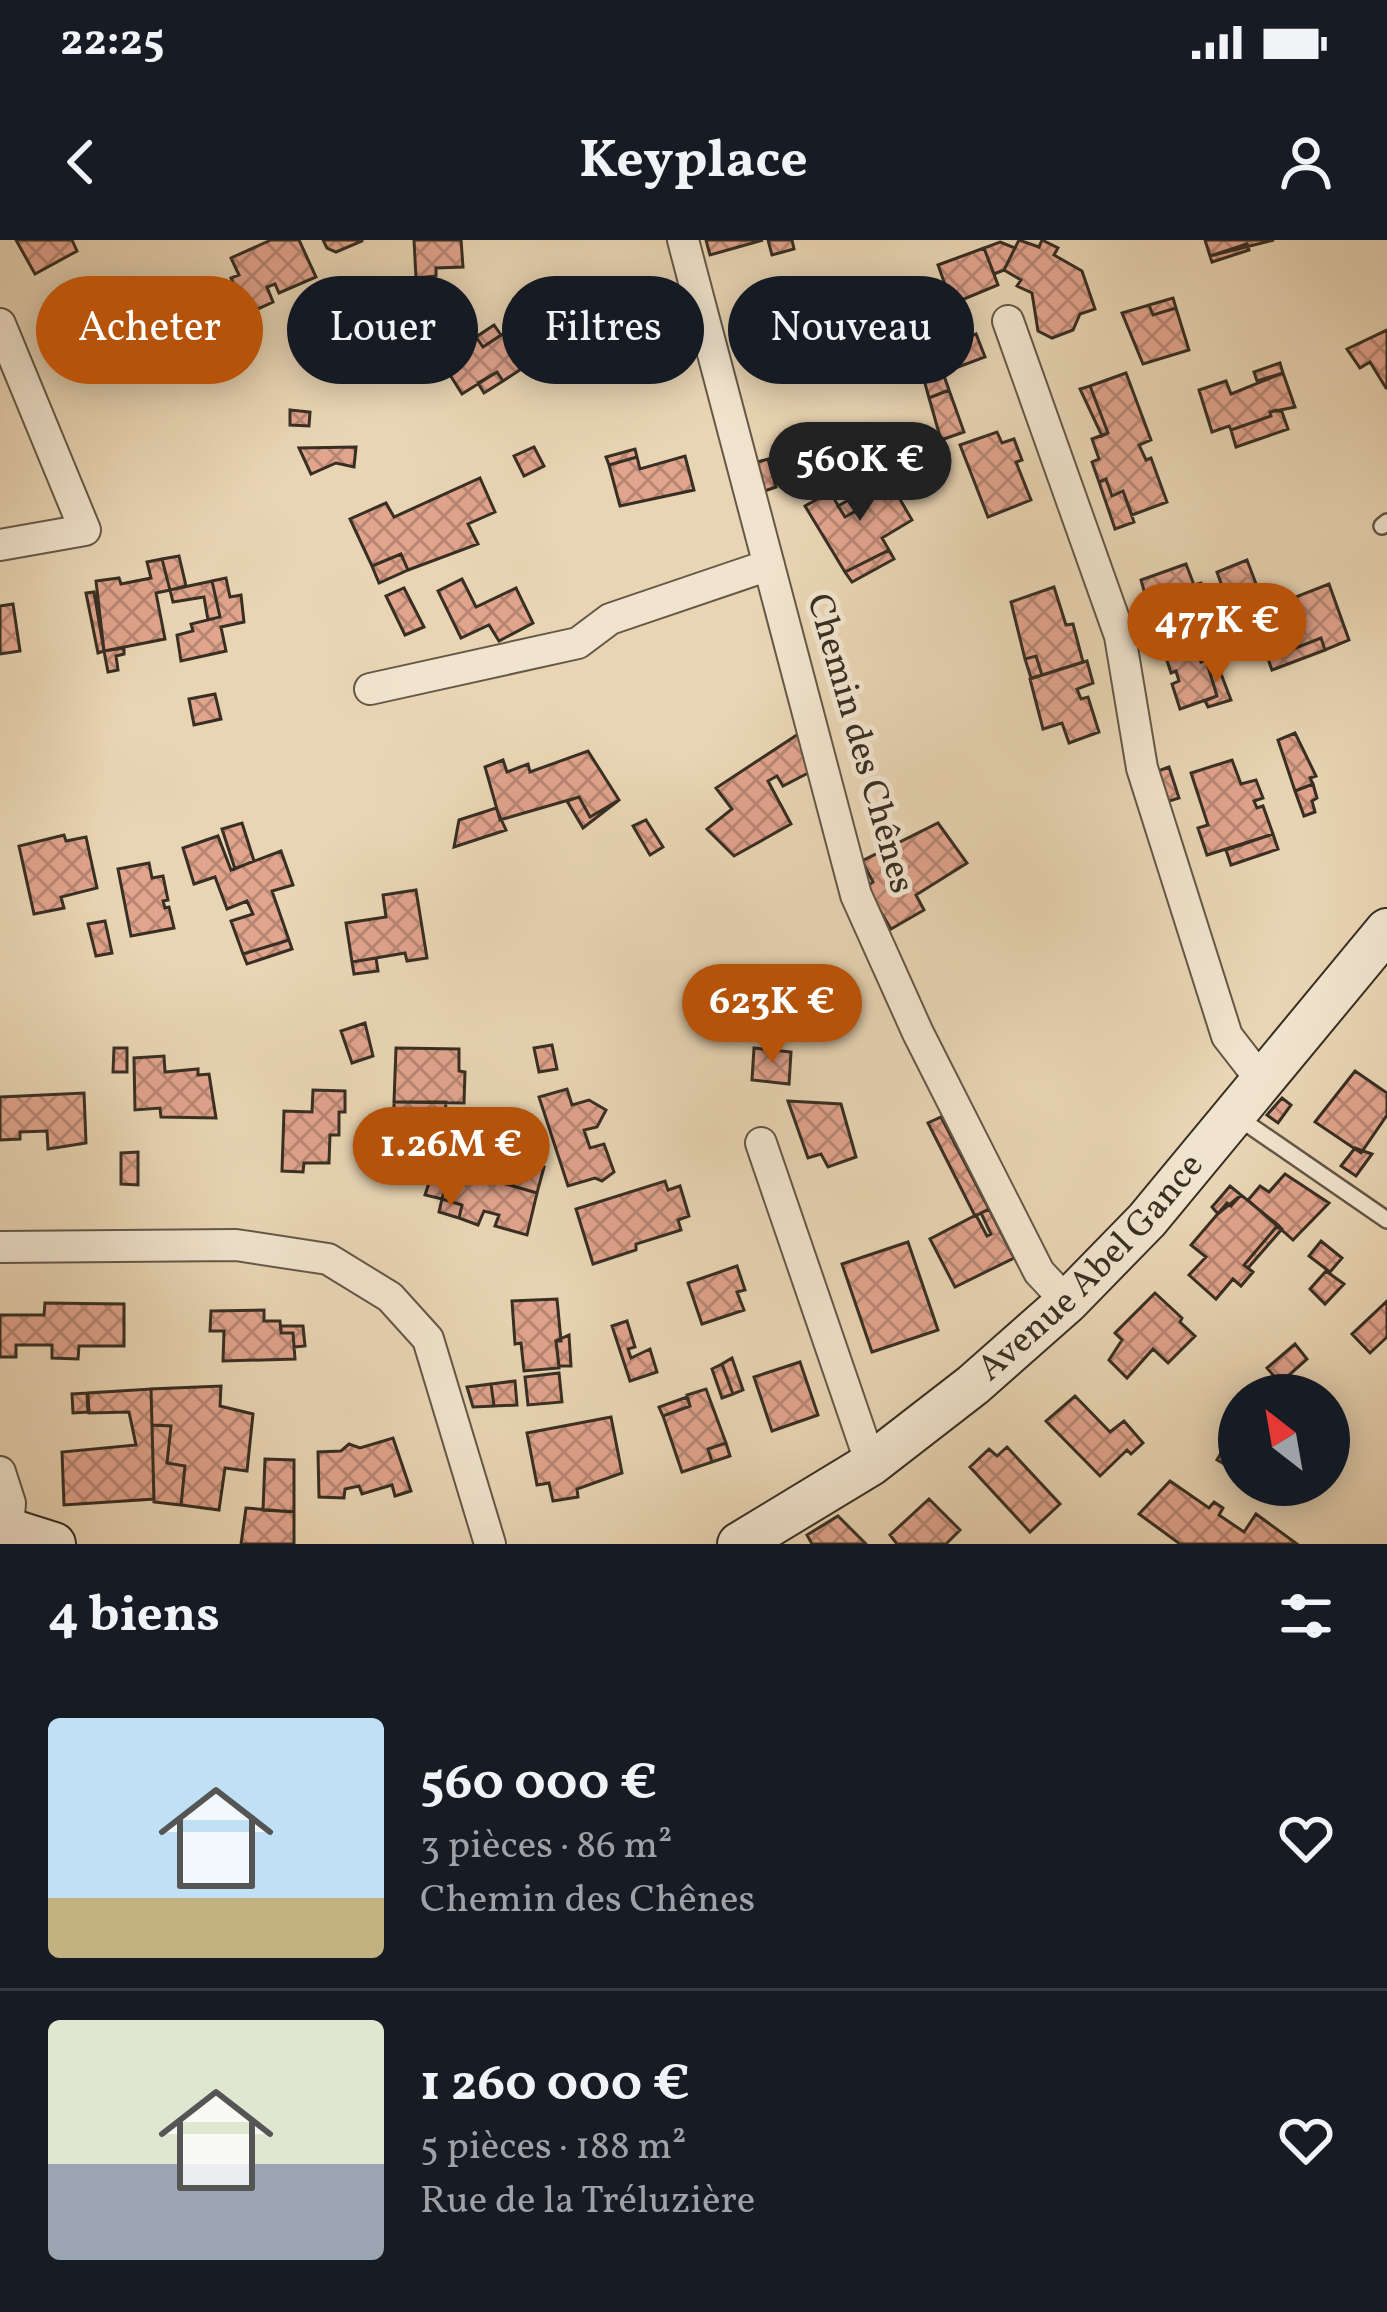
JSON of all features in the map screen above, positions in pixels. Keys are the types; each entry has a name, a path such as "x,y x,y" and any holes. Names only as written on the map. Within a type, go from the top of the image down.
{"main road":[{"name":"Avenue Abel Gance","path":"739,1544 871,1464 973,1385 1067,1302 1147,1220 1387,930"},
{"path":"4,1528 54,1544"}],"street":[{"name":"Chemin des Chênes","path":"682,240 856,895 918,1033 1039,1272 1067,1302"},
{"path":"1008,321 1120,636 1142,768 1227,1036 1262,1081"},
{"path":"0,324 85,530 0,545"},
{"path":"370,689 578,644 610,619 769,565"},
{"path":"761,1143 871,1464"},
{"path":"0,1247 236,1245 328,1259 390,1297 428,1339 490,1544"},
{"path":"0,1472 10,1503 4,1528"}],"lane":[{"path":"1234,1114 1387,1220"}],"building":[{"path":"16,240 72,240 77,251 35,274"},
{"path":"271,240 299,240 316,276 287,276 287,290 279,293 275,284 267,287 273,302 263,307 263,276 236,276 231,258"},
{"path":"323,240 362,240 362,241 336,252"},
{"path":"414,240 461,240 463,267 436,268 436,276 416,276"},
{"path":"706,240 763,240 710,255"},
{"path":"768,240 792,240 794,249 772,255"},
{"path":"1019,240 1039,247 1042,240 1058,248 1054,255 1082,271 1095,309 1080,314 1073,330 1052,338 1038,331 1032,293 1017,286 1021,280 1004,270"},
{"path":"1205,240 1274,240 1210,256"},
{"path":"1000,242 1015,248 1004,270 994,274 984,248"},
{"path":"1247,244 1249,250 1212,262 1210,256"},
{"path":"984,248 998,285 974,295 974,276 942,276 938,265"},
{"path":"1173,298 1176,308 1153,315 1149,305"},
{"path":"1149,305 1153,315 1176,308 1189,350 1143,364 1122,313"},
{"path":"494,325 501,335 483,347 478,336"},
{"path":"1387,330 1386,388 1370,362 1360,368 1347,349"},
{"path":"976,334 985,357 974,361 974,335"},
{"path":"502,335 502,380 497,372 478,384 478,340 483,347"},
{"path":"1280,363 1283,373 1257,381 1254,372"},
{"path":"497,372 502,380 484,393 478,383"},
{"path":"1126,373 1151,440 1139,445 1146,460 1151,458 1167,502 1132,515 1123,491 1112,496 1106,479 1099,482 1092,462 1099,459 1092,439 1108,433 1090,386"},
{"path":"1283,373 1295,407 1212,432 1199,390 1226,381 1231,394"},
{"path":"456,384 478,384 462,394"},
{"path":"925,384 947,384 949,390 929,398"},
{"path":"1090,386 1108,433 1102,436 1080,389"},
{"path":"949,390 964,432 941,440 929,398"},
{"path":"290,410 310,412 309,426 290,425"},
{"path":"1276,410 1282,412 1288,429 1236,447 1231,430"},
{"path":"997,432 1002,443 1014,439 1022,460 1016,462 1031,500 988,517 960,445"},
{"path":"356,447 354,467 336,463 311,474 299,448"},
{"path":"534,447 544,466 524,476 514,456"},
{"path":"635,449 637,457 609,465 606,457"},
{"path":"685,456 694,490 620,506 609,465 637,457 640,469"},
{"path":"768,459 776,487 759,493 751,464"},
{"path":"887,477 912,520 882,538 889,550 845,572 805,506 830,492 845,517 861,508 854,497"},
{"path":"480,478 495,512 468,524 478,544 408,570 401,554 372,566 350,519 386,503 394,517"},
{"path":"1106,479 1112,496 1123,491 1134,522 1115,529 1099,482"},
{"path":"854,497 861,508 845,517 838,506"},
{"path":"889,550 894,559 852,582 845,572"},
{"path":"401,554 408,570 379,583 372,566"},
{"path":"179,556 186,586 170,590 162,559"},
{"path":"162,559 170,590 156,593 165,639 104,651 96,581 119,578 121,584 151,578 147,562"},
{"path":"1247,560 1258,589 1227,600 1217,572"},
{"path":"1186,564 1194,585 1201,583 1215,624 1176,637 1161,596 1147,601 1141,580"},
{"path":"226,578 230,597 241,595 244,622 221,627 226,651 181,661 177,635 193,631 191,624 220,617 212,581"},
{"path":"462,579 476,607 516,588 533,623 499,641 489,625 461,638 438,591"},
{"path":"212,581 220,617 208,620 204,597 173,602 170,590"},
{"path":"1329,584 1349,640 1325,650 1321,638 1268,659 1252,614"},
{"path":"1054,587 1066,625 1073,624 1083,662 1042,675 1036,656 1025,659 1011,602"},
{"path":"404,588 424,627 405,635 386,596"},
{"path":"94,592 104,651 98,653 86,593"},
{"path":"13,604 20,651 0,654 0,606"},
{"path":"1205,627 1210,643 1196,648 1201,662 1206,660 1217,696 1180,709 1172,684 1179,681 1176,671 1171,673 1161,642"},
{"path":"1321,638 1325,650 1272,670 1268,659"},
{"path":"124,648 124,654 116,656 118,670 108,672 104,651"},
{"path":"1036,656 1042,675 1031,678 1025,659"},
{"path":"1215,658 1231,700 1208,707 1205,701 1217,696 1206,660"},
{"path":"1087,661 1093,683 1077,689 1081,699 1088,697 1099,732 1069,743 1062,723 1043,729 1030,679"},
{"path":"215,694 221,719 194,725 189,699"},
{"path":"800,733 810,772 783,786 777,776 768,781 791,824 734,856 707,829 732,809 716,788"},
{"path":"1295,733 1316,776 1310,778 1313,784 1295,791 1278,740"},
{"path":"588,751 619,800 590,817 579,797 500,820 485,767 503,760 507,772 528,764 530,772"},
{"path":"1232,760 1241,784 1256,780 1263,798 1254,801 1257,808 1263,806 1273,834 1207,855 1198,828 1208,825 1191,773"},
{"path":"1169,767 1179,798 1163,803 1153,773"},
{"path":"1313,784 1315,812 1304,816 1295,791"},
{"path":"579,797 590,817 619,800 583,828 567,801"},
{"path":"496,808 506,830 454,847 459,820"},
{"path":"646,820 663,847 650,855 633,826"},
{"path":"242,823 254,861 235,869 222,829"},
{"path":"938,823 967,863 916,895 924,910 891,929 866,887 873,882 862,861"},
{"path":"1273,834 1278,849 1231,865 1226,850"},
{"path":"64,835 66,841 86,837 97,888 61,897 64,908 34,914 19,846"},
{"path":"218,836 231,870 281,851 293,885 272,891 289,940 243,954 231,921 253,914 247,901 227,909 215,877 194,884 183,848"},
{"path":"149,863 152,878 163,876 168,900 163,901 174,928 131,936 118,869"},
{"path":"416,890 427,958 407,961 405,953 352,962 346,923 386,917 383,895"},
{"path":"105,921 112,953 96,956 88,924"},
{"path":"289,940 292,949 247,964 243,954"},
{"path":"376,958 378,971 354,974 352,962"},
{"path":"718,967 735,969 729,1006 723,1008 712,999"},
{"path":"365,1023 373,1056 352,1063 341,1031"},
{"path":"552,1045 557,1069 539,1072 534,1048"},
{"path":"114,1048 127,1048 127,1072 113,1072"},
{"path":"396,1048 459,1049 459,1071 465,1072 464,1103 394,1102"},
{"path":"754,1048 791,1052 789,1084 752,1080"},
{"path":"164,1056 165,1072 198,1069 198,1075 209,1074 216,1118 161,1117 160,1108 135,1110 134,1058"},
{"path":"1355,1071 1387,1093 1387,1115 1361,1153 1315,1122"},
{"path":"567,1089 572,1105 589,1100 606,1110 597,1127 584,1130 590,1148 604,1144 614,1172 602,1181 595,1178 568,1186 539,1097"},
{"path":"313,1090 345,1091 339,1135 330,1135 329,1163 304,1163 303,1172 282,1171 284,1111 312,1112"},
{"path":"84,1093 86,1143 48,1149 47,1131 20,1132 20,1139 0,1140 0,1097"},
{"path":"1282,1098 1291,1105 1278,1123 1267,1115"},
{"path":"788,1101 841,1104 856,1157 828,1167 821,1154 808,1158"},
{"path":"394,1102 446,1102 445,1116 394,1115"},
{"path":"495,1109 500,1124 474,1132 469,1117"},
{"path":"941,1117 989,1209 975,1216 928,1123"},
{"path":"1355,1148 1372,1154 1356,1176 1341,1166"},
{"path":"138,1152 138,1185 121,1184 121,1153"},
{"path":"521,1160 544,1167 537,1193 513,1186"},
{"path":"450,1168 537,1193 527,1235 495,1226 499,1215 484,1211 478,1225 459,1218 462,1205 442,1199"},
{"path":"432,1174 447,1179 442,1199 425,1195"},
{"path":"1285,1174 1329,1203 1293,1240 1248,1200 1260,1186 1269,1192"},
{"path":"665,1181 668,1190 680,1186 689,1216 678,1220 681,1230 593,1264 576,1209"},
{"path":"1230,1186 1241,1195 1218,1214 1212,1207"},
{"path":"1241,1195 1278,1225 1244,1265 1253,1272 1241,1286 1233,1279 1216,1299 1189,1275 1206,1257 1191,1245 1227,1203 1231,1206"},
{"path":"442,1199 462,1205 459,1218 439,1212"},
{"path":"989,1209 1014,1258 955,1287 930,1239 976,1215 987,1236 991,1234 981,1213"},
{"path":"1278,1225 1282,1229 1248,1268 1244,1265"},
{"path":"1321,1241 1342,1258 1330,1272 1309,1256"},
{"path":"908,1242 938,1330 872,1352 842,1264"},
{"path":"737,1266 745,1290 737,1292 744,1310 702,1324 688,1283"},
{"path":"1326,1271 1344,1284 1325,1304 1310,1289"},
{"path":"1155,1293 1195,1336 1168,1363 1153,1349 1127,1378 1109,1360 1122,1340 1115,1333"},
{"path":"557,1299 559,1368 524,1371 521,1343 515,1344 512,1301"},
{"path":"1387,1301 1387,1337 1370,1353 1352,1334"},
{"path":"45,1303 124,1304 124,1346 79,1346 78,1359 52,1358 52,1345 16,1345 16,1357 0,1357 0,1315 44,1315"},
{"path":"264,1310 264,1321 280,1321 281,1333 293,1333 295,1359 223,1361 224,1331 210,1331 211,1311"},
{"path":"627,1321 635,1347 628,1349 631,1358 650,1349 657,1372 630,1381 612,1326"},
{"path":"281,1326 303,1326 305,1346 294,1347 293,1333 281,1333"},
{"path":"569,1335 571,1366 559,1366 556,1341"},
{"path":"1295,1344 1307,1359 1290,1374 1272,1374 1267,1368"},
{"path":"732,1358 743,1390 733,1394 722,1364"},
{"path":"800,1362 818,1415 772,1431 754,1377"},
{"path":"722,1364 733,1394 722,1398 712,1369"},
{"path":"559,1373 562,1402 528,1405 525,1377"},
{"path":"515,1381 517,1405 494,1406 491,1384"},
{"path":"491,1384 494,1406 473,1407 467,1387"},
{"path":"221,1386 220,1406 253,1414 247,1471 225,1468 219,1510 181,1505 185,1466 167,1463 171,1426 152,1425 151,1389"},
{"path":"151,1389 154,1499 64,1505 62,1452 136,1445 129,1412 89,1413 88,1393"},
{"path":"706,1389 726,1443 708,1449 712,1462 682,1472 663,1416 690,1406 687,1395"},
{"path":"87,1393 88,1412 73,1413 72,1394"},
{"path":"1075,1396 1110,1432 1124,1421 1143,1443 1131,1454 1127,1450 1100,1476 1046,1421"},
{"path":"687,1397 690,1406 663,1416 659,1407"},
{"path":"611,1417 622,1473 577,1489 578,1497 553,1501 549,1483 537,1485 527,1433"},
{"path":"152,1425 171,1426 167,1463 185,1466 181,1505 154,1502"},
{"path":"393,1438 411,1491 395,1496 392,1485 362,1494 359,1486 345,1489 344,1498 319,1497 318,1452 341,1451 349,1444 360,1448"},
{"path":"726,1443 730,1456 712,1462 708,1449"},
{"path":"1007,1447 1060,1504 1030,1532 970,1467 989,1449 997,1456"},
{"path":"265,1459 294,1460 294,1512 263,1510"},
{"path":"1170,1481 1209,1508 1214,1502 1223,1508 1219,1515 1244,1532 1256,1514 1297,1544 1180,1544 1139,1514"},
{"path":"929,1499 960,1530 946,1544 897,1544 890,1535"},
{"path":"246,1508 294,1512 294,1544 241,1544"},
{"path":"838,1516 866,1544 812,1544 807,1535"}]}
